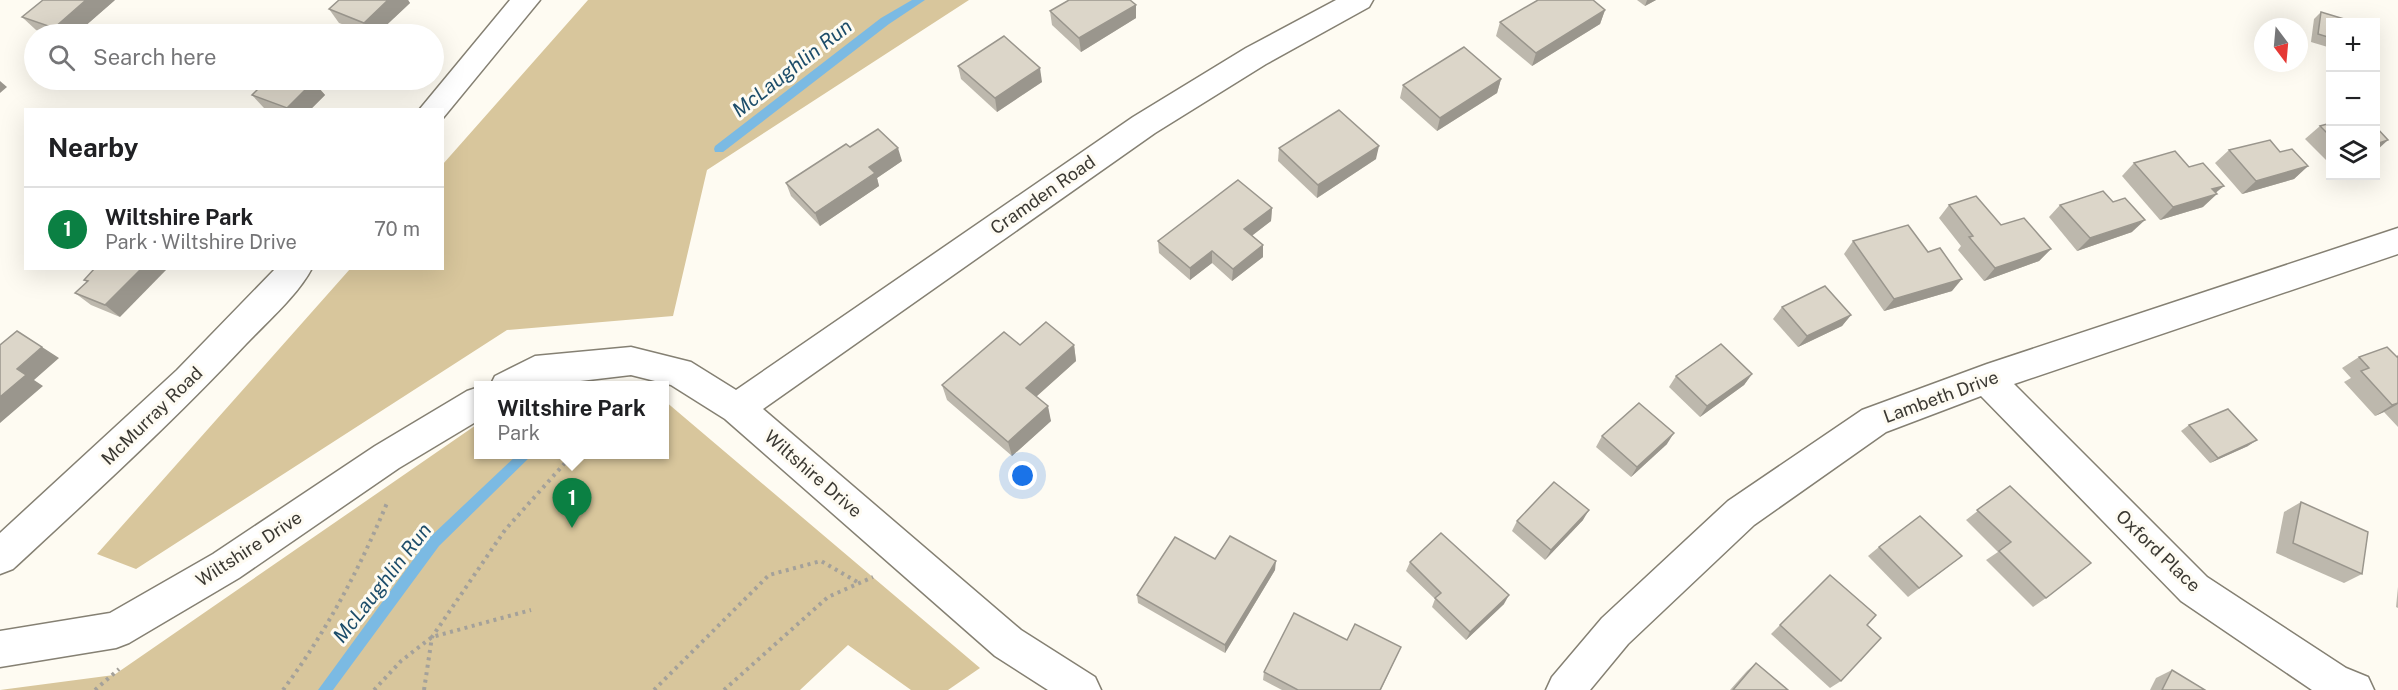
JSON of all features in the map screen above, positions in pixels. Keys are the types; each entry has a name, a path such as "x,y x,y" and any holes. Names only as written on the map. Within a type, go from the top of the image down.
{"street":[{"path":"435,108 526,0"},
{"name":"Cramden Road","path":"737,408 1144,125 1256,56 1359,0"},
{"name":"Lambeth Drive","path":"1565,690 1615,631 1741,513 1874,421 1988,379 2398,241"},
{"name":"McMurray Road","path":"0,557 170,399 245,326 295,270"},
{"name":"Wiltshire Drive","path":"515,381 534,370 631,361 679,372 737,408 1008,643 1082,690"},
{"name":"Oxford Place","path":"1988,379 2194,589 2335,683 2355,690"},
{"name":"Wiltshire Drive","path":"0,649 116,630 226,567 387,457 474,405"}],"path":[{"path":"283,690 334,617 366,557 391,493 395,469 387,457"},
{"path":"374,690 401,661 432,637 505,530 569,459"},
{"path":"724,690 828,597 912,559"},
{"path":"654,690 769,575 821,561 859,583"},
{"path":"432,637 531,610"},
{"path":"424,690 432,637"}],"shaded area":[{"path":"588,0 969,0 707,170 673,316 507,330 136,569 97,554 349,270 444,270 444,163"},
{"path":"669,404 980,668 948,690 911,690 848,645 800,690 0,690 114,675 474,426 474,459 669,459"}],"building":[{"path":"43,0 86,0 59,24 42,24 22,17"},
{"path":"339,0 388,0 364,23 329,9"},
{"path":"1069,0 1130,0 1136,5 1079,38 1050,11"},
{"path":"1538,0 1593,0 1605,10 1536,53 1500,22"},
{"path":"2321,12 2341,18 2326,18 2326,36 2318,34"},
{"path":"1004,36 1040,68 995,98 958,66"},
{"path":"1464,47 1501,79 1440,118 1403,85"},
{"path":"257,90 305,90 287,108 252,95"},
{"path":"1339,110 1379,146 1318,185 1279,148"},
{"path":"2326,124 2326,132 2320,126"},
{"path":"878,129 898,148 869,167 875,173 815,213 786,183 846,144 850,147"},
{"path":"2380,131 2388,140 2380,143"},
{"path":"2270,140 2280,152 2292,149 2308,166 2256,181 2229,150"},
{"path":"2175,151 2189,167 2203,163 2224,186 2212,189 2217,194 2173,207 2134,163"},
{"path":"1238,180 1272,208 1244,229 1263,245 1233,269 1212,251 1190,268 1158,241"},
{"path":"2103,191 2113,202 2125,198 2145,220 2090,238 2060,205"},
{"path":"1976,196 2001,225 2024,218 2051,249 1995,268 1969,237 1973,236 1949,205"},
{"path":"1908,225 1928,252 1940,248 1962,279 1894,299 1853,241"},
{"path":"93,270 140,270 105,305 75,293 88,281 84,280"},
{"path":"1825,286 1851,315 1807,336 1782,307"},
{"path":"1046,322 1074,345 1026,388 1048,406 1008,442 942,385 1004,332 1020,345"},
{"path":"17,331 42,347 17,369 26,375 0,397 0,345"},
{"path":"1721,344 1752,374 1707,406 1676,376"},
{"path":"2387,347 2398,356 2398,403 2392,405 2361,371 2369,368 2359,357"},
{"path":"1639,403 1674,433 1637,467 1602,436"},
{"path":"2228,409 2257,440 2218,458 2189,425"},
{"path":"1554,482 1589,510 1551,550 1517,521"},
{"path":"2010,486 2091,563 2046,598 1999,551 2011,542 1977,510"},
{"path":"2301,502 2368,532 2362,574 2293,543"},
{"path":"1920,516 1962,556 1919,588 1879,547"},
{"path":"1441,533 1509,595 1470,632 1435,598 1441,593 1410,562"},
{"path":"1230,536 1276,561 1225,645 1137,595 1175,537 1215,559"},
{"path":"1830,575 1876,615 1867,625 1881,638 1841,681 1780,625"},
{"path":"1294,613 1347,640 1355,624 1401,647 1380,690 1298,690 1264,672"},
{"path":"1756,663 1788,690 1733,690"},
{"path":"2172,670 2205,690 2162,690"}],"waterway":[{"name":"McLaughlin Run","path":"719,149 885,21 920,0"},
{"name":"McLaughlin Run","path":"325,690 434,542 522,459"}],"place":[{"name":"Wiltshire Park","path":"572,528"}]}
